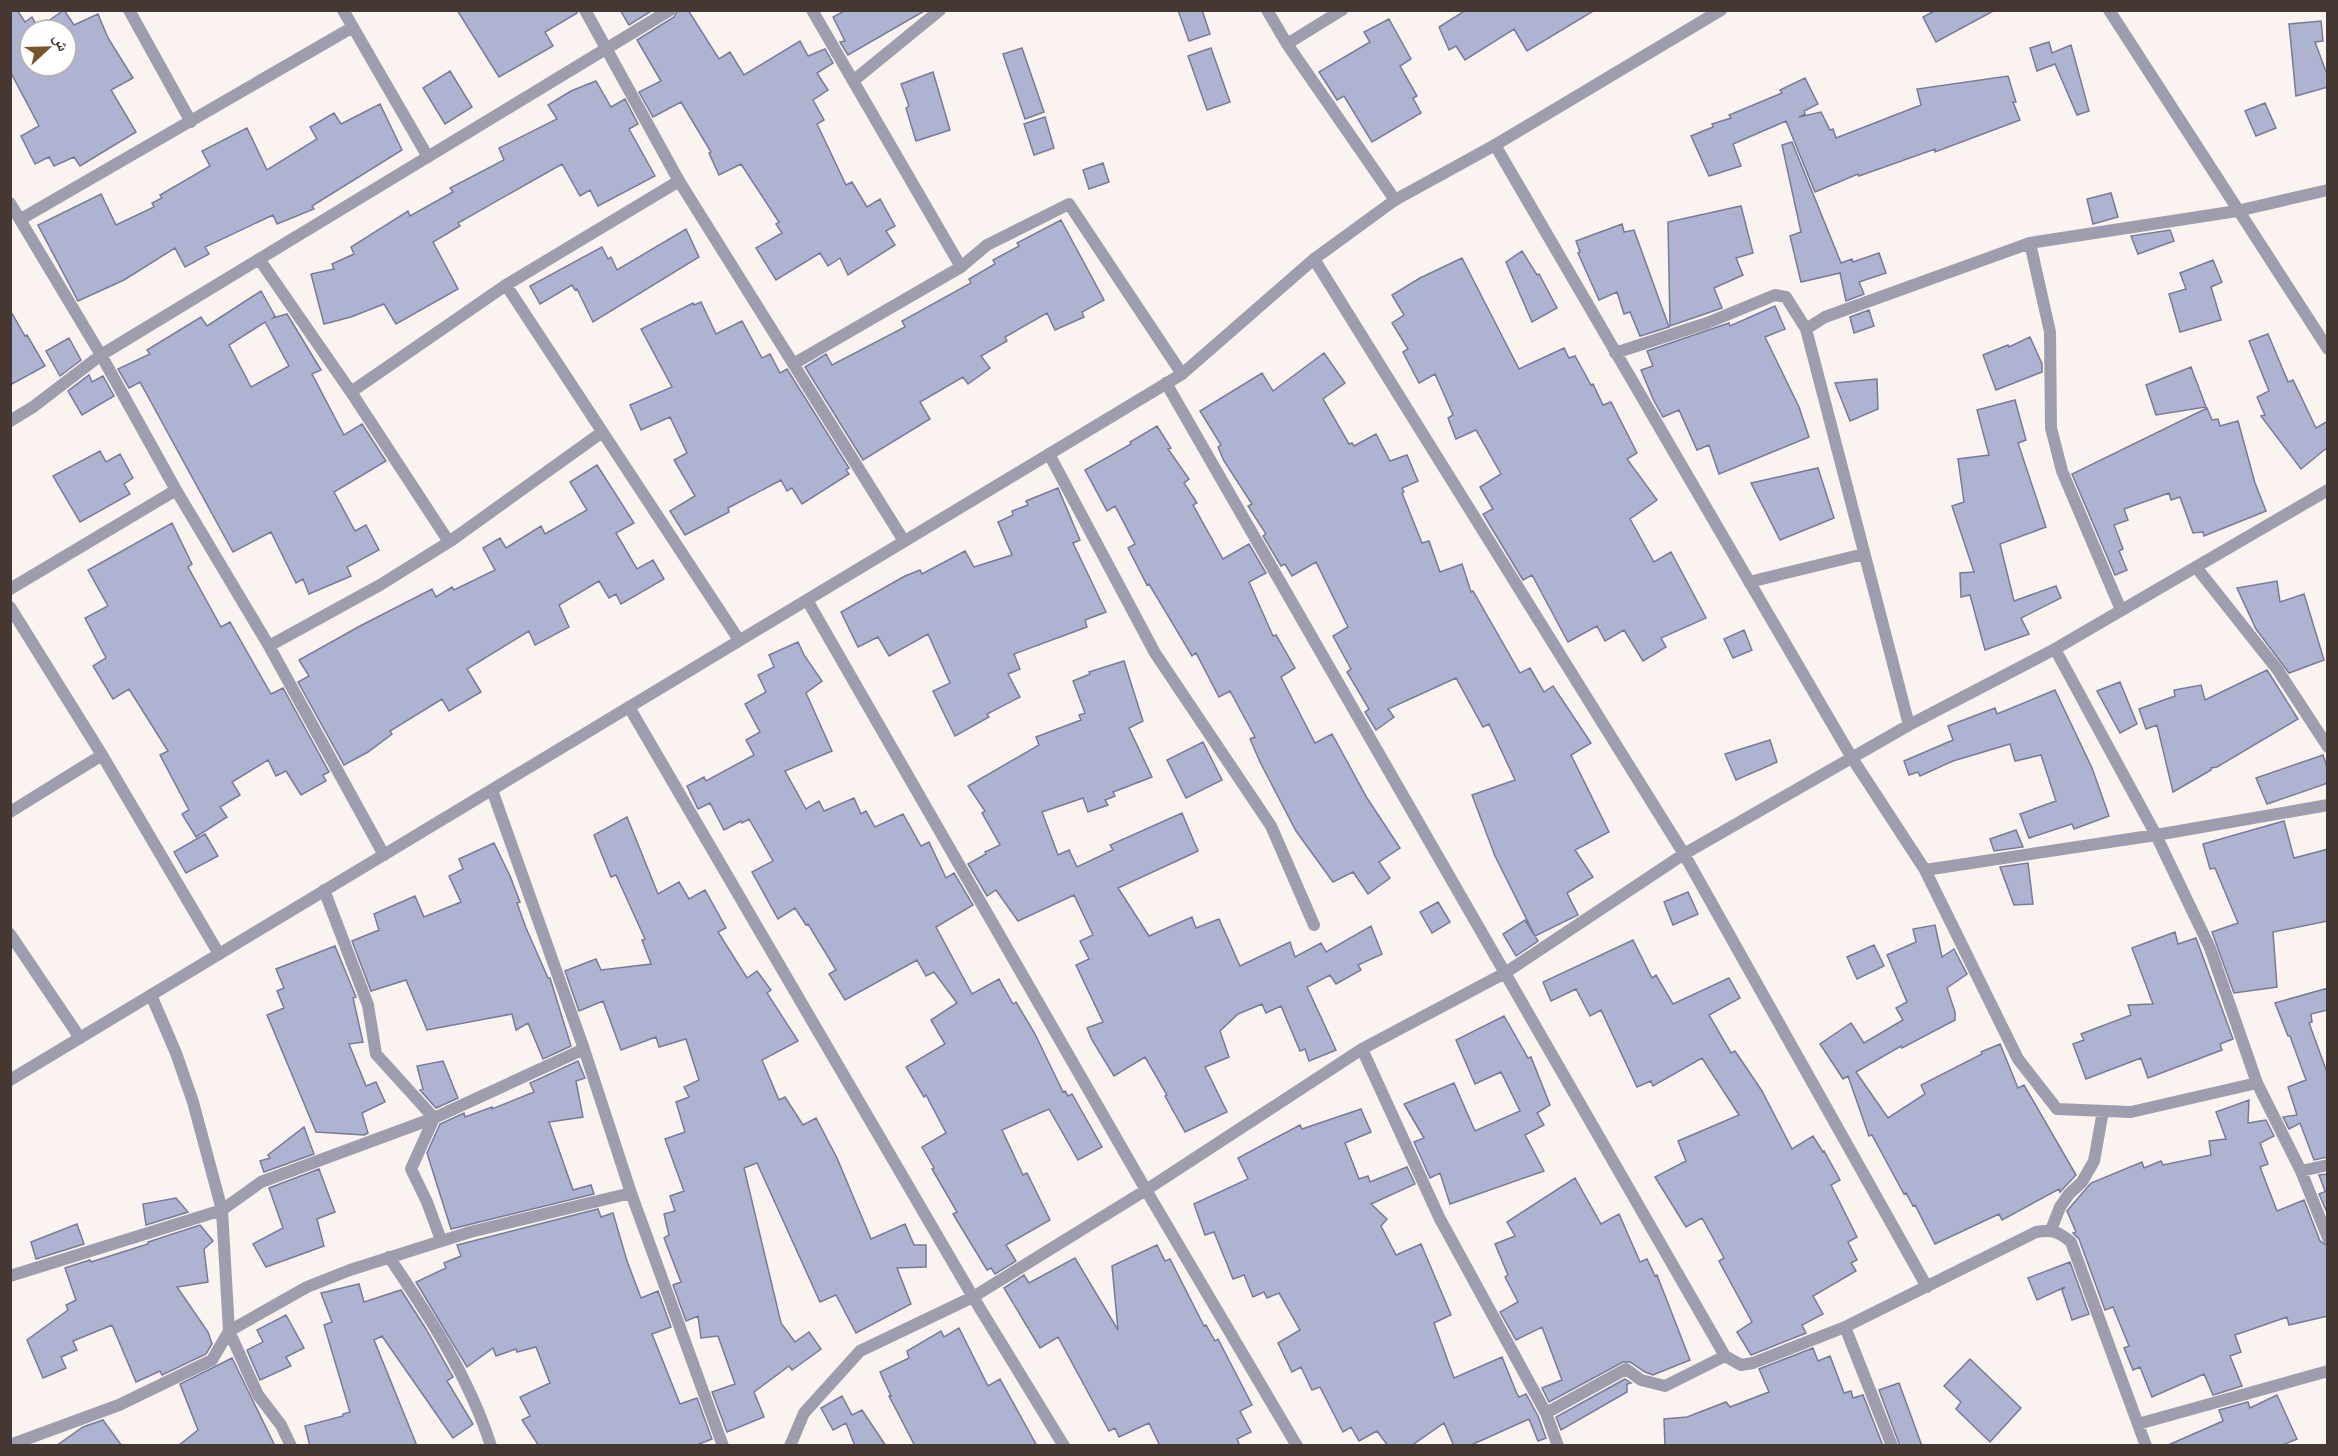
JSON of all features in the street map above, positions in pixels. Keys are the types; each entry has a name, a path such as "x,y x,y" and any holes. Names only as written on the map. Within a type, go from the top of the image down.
{"street":[{"path":"129,10 191,122"},
{"path":"343,10 428,157"},
{"path":"585,10 679,181 795,363 904,541"},
{"path":"10,421 33,407 101,355 670,10"},
{"path":"812,10 961,267"},
{"path":"853,81 940,10"},
{"path":"1267,10 1287,44 1395,200"},
{"path":"1287,44 1342,10"},
{"path":"2109,10 2328,349"},
{"path":"10,1080 1182,374 1314,259 1395,200 1494,145 1719,11"},
{"path":"21,219 353,27"},
{"path":"1494,145 1852,758 1925,870 2018,1059 2057,1109 2131,1112 2257,1083"},
{"path":"351,392 506,285 679,181"},
{"path":"1806,329 1825,317 2030,243 2237,211 2328,190"},
{"path":"10,203 101,355 176,490 269,646 384,855"},
{"path":"795,363 961,267 987,245 1069,204 1182,374"},
{"path":"2030,243 2050,332 2051,428 2062,471 2121,610"},
{"path":"259,259 351,392 448,542"},
{"path":"1314,259 1684,854 1927,1287"},
{"path":"506,285 739,640"},
{"path":"1615,353 1707,323 1775,295 1786,297 1806,329 1909,725"},
{"path":"1166,383 1725,1356 1741,1365 1753,1363 1845,1327 2036,1232 2050,1230 2062,1234 2071,1242 2146,1446"},
{"path":"269,646 380,585 448,542 601,433"},
{"path":"1049,454 1155,654 1271,826 1314,925"},
{"path":"10,589 176,490"},
{"path":"790,1446 804,1413 860,1351 973,1297 1146,1190 1362,1049 1505,973 1684,854 1909,725 2055,649 2328,490"},
{"path":"1749,582 1864,554"},
{"path":"2196,567 2277,669 2328,747"},
{"path":"807,600 1146,1190 1297,1446"},
{"path":"10,607 102,755 219,954"},
{"path":"2055,649 2156,835 2210,948 2257,1083 2301,1171 2328,1238"},
{"path":"629,707 973,1297 1064,1446"},
{"path":"10,812 102,755"},
{"path":"492,790 584,1049 631,1193 723,1446"},
{"path":"1925,870 2156,835 2328,805"},
{"path":"324,890 368,1005 376,1054 434,1118"},
{"path":"10,934 80,1038"},
{"path":"152,995 193,1102 222,1210 229,1331 258,1395 281,1425 291,1446"},
{"path":"10,1276 222,1210 261,1182 434,1118 584,1049"},
{"path":"1362,1049 1439,1217 1546,1413 1558,1446"},
{"path":"2050,1230 2060,1207 2069,1194 2082,1182 2094,1161 2103,1111"},
{"path":"434,1118 411,1169 428,1202 441,1240"},
{"path":"2301,1171 2328,1165"},
{"path":"10,1445 119,1405 212,1360 229,1331 307,1287 350,1270 441,1240 631,1193"},
{"path":"388,1257 434,1323 483,1420 491,1446"},
{"path":"1845,1327 1892,1446"},
{"path":"1546,1413 1626,1369 1641,1380 1665,1386 1725,1356"},
{"path":"2138,1424 2328,1371"}],"building":[{"path":"10,10 17,10 22,18 18,18 18,78 78,78 78,23 98,14 108,38 133,78 111,90 136,132 80,166 74,157 54,166 49,157 35,164 21,136 39,126 10,71"},
{"path":"64,10 69,18 52,18"},
{"path":"457,10 577,10 577,13 545,32 553,46 499,77"},
{"path":"620,10 653,10 629,25"},
{"path":"678,10 688,10 719,59 730,52 744,75 800,41 808,56 825,49 833,63 817,73 828,90 813,100 824,120 817,124 846,185 852,182 867,207 880,199 895,226 886,231 895,245 848,275 840,258 828,266 820,253 776,280 756,248 782,233 776,224 779,222 741,164 719,175 709,153 711,152 681,102 653,117 639,92 661,81 637,40 674,17"},
{"path":"846,10 926,10 848,55 840,42 845,41 833,17"},
{"path":"1178,10 1202,10 1210,34 1189,41"},
{"path":"1466,10 1595,10 1527,51 1514,29 1465,60 1456,46 1449,50 1439,27"},
{"path":"1936,10 1995,10 1936,42 1923,17"},
{"path":"1389,19 1411,59 1400,66 1417,96 1413,98 1421,113 1372,142 1344,96 1337,100 1319,72 1370,42 1364,32"},
{"path":"2321,21 2323,41 2315,42 2328,77 2328,87 2296,96 2289,24"},
{"path":"2049,42 2052,53 2071,45 2089,111 2077,115 2055,64 2037,71 2030,48"},
{"path":"1022,48 1044,112 1025,119 1003,54"},
{"path":"1211,48 1230,102 1207,110 1188,56"},
{"path":"450,71 472,107 445,124 423,88"},
{"path":"933,72 950,130 916,141 906,108 909,106 901,84"},
{"path":"2008,76 2016,102 2013,102 2020,120 1935,152 1935,149 1859,176 1858,174 1815,192 1786,121 1733,144 1741,166 1709,176 1691,136 1713,127 1712,124 1731,118 1729,115 1782,93 1780,90 1805,78 1818,104 1804,111 1805,114 1799,117 1821,112 1830,130 1833,129 1836,138 1921,105 1917,89"},
{"path":"596,81 611,107 625,99 638,124 629,129 655,176 598,206 590,190 580,196 562,164 458,223 460,226 433,242 458,289 396,324 384,304 351,317 324,324 311,274 334,269 332,264 354,254 351,247 408,211 410,216 453,192 450,188 504,160 499,148 557,119 548,105 571,91"},
{"path":"2265,103 2276,128 2256,136 2245,111"},
{"path":"380,104 402,150 312,206 314,209 277,224 273,215 205,247 209,254 185,267 175,248 124,280 78,301 38,225 101,194 116,225 154,207 152,203 162,198 160,195 210,166 202,151 247,128 267,170 317,139 310,127 334,113 341,124"},
{"path":"1045,117 1054,148 1034,155 1024,124"},
{"path":"1792,142 1841,263 1852,259 1853,262 1879,253 1886,273 1859,282 1864,294 1846,301 1840,273 1801,282 1790,236 1801,232 1782,145"},
{"path":"1103,163 1109,182 1089,189 1083,170"},
{"path":"2111,193 2118,217 2093,224 2087,199"},
{"path":"1741,206 1753,253 1736,258 1743,275 1714,288 1722,308 1670,326 1668,222"},
{"path":"1061,220 1104,300 1082,312 1084,317 1055,330 1047,313 1005,337 1007,341 981,356 990,368 968,384 963,377 920,402 930,419 863,460 805,367 826,354 832,365 905,327 902,321 971,283 969,279 995,264 993,260 1019,246 1017,243"},
{"path":"1622,224 1624,232 1634,230 1669,327 1640,336 1630,312 1624,314 1617,292 1599,300 1578,253 1580,252 1576,241"},
{"path":"686,229 699,257 593,322 577,289 575,290 572,285 540,304 530,286 602,247 608,259 611,257 617,270"},
{"path":"2170,230 2174,241 2138,254 2131,236"},
{"path":"1522,251 1537,275 1539,274 1557,308 1532,322 1506,262"},
{"path":"1462,258 1519,369 1564,348 1569,358 1575,356 1603,405 1611,402 1637,453 1627,459 1657,500 1630,519 1654,562 1671,552 1706,618 1661,638 1666,647 1643,661 1624,630 1605,641 1597,626 1568,642 1532,575 1523,580 1483,514 1493,509 1480,487 1501,474 1476,430 1456,439 1448,418 1453,415 1435,374 1419,383 1403,352 1408,349 1392,323 1404,315 1392,295 1420,278"},
{"path":"2213,260 2222,282 2211,287 2221,320 2180,332 2169,294 2186,289 2180,273"},
{"path":"261,291 275,316 273,318 287,314 321,370 312,374 344,435 362,424 386,461 334,492 355,531 366,525 379,550 347,567 351,576 309,594 303,579 296,583 271,532 233,552 140,382 129,388 118,369 150,354 147,350 201,317 207,326","holes":["265,322 289,366 251,387 229,345"]},
{"path":"701,302 716,334 742,321 762,358 770,354 780,373 787,369 849,468 846,470 849,474 802,504 792,488 787,491 781,480 728,508 729,512 685,535 670,511 695,496 674,460 687,453 670,417 641,430 630,405 672,387 641,329 693,303 694,305"},
{"path":"1775,306 1785,329 1765,337 1799,407 1809,437 1719,474 1709,445 1697,450 1679,410 1663,417 1641,370 1653,366 1647,351 1729,323 1730,326"},
{"path":"10,310 45,366 10,385"},
{"path":"1869,310 1874,326 1854,333 1850,317"},
{"path":"2268,334 2288,382 2293,380 2316,428 2328,421 2328,447 2301,469 2261,416 2265,415 2257,397 2269,391 2249,341"},
{"path":"2030,337 2042,364 2042,372 1996,390 1983,355 2008,345 2009,347"},
{"path":"69,338 81,360 60,376 46,351"},
{"path":"1324,353 1345,383 1323,399 1349,444 1352,443 1354,446 1376,434 1390,461 1407,455 1418,481 1402,488 1404,492 1402,493 1422,543 1429,541 1440,572 1462,564 1471,592 1473,591 1520,673 1530,668 1544,692 1553,686 1591,743 1571,755 1609,832 1575,850 1593,877 1567,893 1578,915 1535,936 1495,856 1472,795 1515,780 1489,724 1483,727 1456,678 1388,709 1394,717 1376,730 1365,712 1369,709 1347,672 1351,669 1333,636 1348,627 1316,562 1292,576 1285,564 1281,566 1263,536 1266,534 1248,506 1252,504 1224,461 1218,447 1221,445 1200,411 1262,373 1273,391"},
{"path":"2191,367 2206,407 2156,415 2146,385"},
{"path":"89,375 92,382 103,376 114,396 82,415 68,391"},
{"path":"1877,379 1878,409 1850,421 1835,383"},
{"path":"2015,400 2026,440 2018,443 2046,527 2000,544 2014,601 2056,586 2061,598 2021,618 2029,634 1985,650 1970,595 1961,597 1960,573 1974,572 1952,506 1964,502 1958,459 1989,455 1977,410"},
{"path":"2207,408 2212,420 2218,419 2220,426 2238,421 2255,483 2266,511 2204,536 2203,532 2193,533 2180,497 2171,500 2169,493 2124,509 2128,520 2114,525 2123,549 2119,551 2127,570 2115,575 2072,474"},
{"path":"1157,426 1171,448 1168,449 1189,479 1184,483 1197,503 1193,505 1223,559 1249,544 1266,573 1249,582 1273,636 1276,635 1295,668 1281,677 1315,743 1332,734 1367,798 1400,848 1379,862 1390,878 1368,894 1353,872 1333,882 1296,831 1260,762 1250,739 1255,737 1230,691 1219,697 1196,653 1192,656 1149,584 1147,585 1128,548 1135,544 1115,506 1107,511 1085,470 1131,444 1130,442"},
{"path":"100,451 106,462 120,454 133,478 124,484 130,494 80,522 53,476"},
{"path":"597,465 634,523 616,533 637,569 653,560 664,579 621,604 616,594 609,598 599,581 559,605 569,627 535,645 529,631 467,669 481,692 449,711 442,699 390,731 392,734 368,752 344,765 298,682 309,676 299,660 432,589 436,597 452,587 454,590 495,570 483,548 500,538 506,548 541,526 545,534 587,510 570,482"},
{"path":"1818,468 1834,518 1780,540 1751,483"},
{"path":"1058,488 1080,540 1073,543 1106,612 1085,620 1087,627 1014,654 1020,669 1008,674 1020,697 987,714 989,717 955,736 933,691 950,683 928,634 889,656 878,637 858,647 841,612 905,576 920,570 922,574 965,551 974,567 1012,555 998,522 1013,515 1012,511 1028,505 1026,501"},
{"path":"172,523 192,564 188,567 221,627 230,622 271,694 283,688 329,772 323,775 326,781 301,795 286,771 276,776 268,760 232,782 240,795 220,807 227,817 196,837 182,814 189,810 160,755 168,751 129,689 113,699 93,666 106,658 85,618 108,606 88,570"},
{"path":"2277,581 2280,602 2304,594 2324,660 2289,673 2256,629 2237,588"},
{"path":"1744,630 1752,650 1733,658 1724,639"},
{"path":"798,642 822,681 806,693 832,751 785,771 806,809 819,801 824,811 854,798 861,814 866,811 875,827 903,814 921,846 929,842 946,878 954,873 973,905 936,927 972,994 999,979 1013,1004 1016,1002 1035,1034 1063,1092 1065,1091 1068,1096 1072,1094 1102,1147 1078,1160 1049,1109 1002,1130 1023,1175 1027,1173 1050,1220 1006,1245 1016,1261 995,1274 991,1268 987,1270 953,1214 957,1212 922,1147 946,1133 926,1095 924,1097 906,1067 945,1044 931,1020 957,1003 934,972 926,976 917,960 845,1000 829,974 836,970 808,924 806,925 795,908 778,919 752,872 773,861 749,819 724,830 710,803 698,809 687,786 704,777 706,781 754,755 746,740 760,732 745,704 766,692 758,675 774,667 769,655"},
{"path":"1124,661 1143,721 1129,728 1152,777 1113,792 1115,796 1105,800 1108,805 1088,812 1083,798 1042,812 1058,855 1069,850 1077,867 1113,850 1110,845 1182,813 1198,851 1118,888 1149,936 1192,917 1196,928 1219,919 1240,966 1290,942 1295,957 1321,943 1326,952 1371,926 1382,954 1358,965 1361,970 1336,984 1330,975 1307,987 1336,1050 1309,1061 1305,1049 1300,1051 1281,1006 1266,1013 1262,1004 1238,1014 1220,1031 1229,1057 1205,1067 1227,1112 1185,1132 1145,1057 1114,1076 1092,1040 1087,1028 1103,1022 1076,965 1089,959 1080,941 1093,935 1074,895 1018,921 996,890 987,896 968,864 1000,845 982,813 985,811 968,786 1039,745 1036,737 1081,720 1079,715 1085,713 1073,681 1090,674 1089,672"},
{"path":"2267,670 2298,719 2173,792 2157,725 2146,729 2139,709 2175,696 2174,690 2201,685 2205,700"},
{"path":"2120,682 2137,724 2120,733 2097,691"},
{"path":"2055,690 2092,768 2109,816 2074,829 2072,824 2029,838 2020,814 2056,801 2041,755 2015,761 2010,744 1953,761 1920,776 1918,772 1909,775 1904,761 1953,740 1948,726 1995,708 1997,714"},
{"path":"1770,740 1777,762 1736,780 1725,754"},
{"path":"1203,742 1222,780 1186,798 1167,760"},
{"path":"2323,755 2328,770 2328,783 2267,804 2256,778"},
{"path":"627,817 658,894 679,882 689,899 705,890 726,928 718,932 747,978 757,971 771,990 767,993 798,1041 762,1060 779,1100 785,1097 803,1125 816,1118 837,1158 871,1239 905,1224 914,1245 926,1245 926,1267 897,1268 911,1304 856,1333 836,1295 820,1302 757,1163 744,1168 781,1323 795,1342 809,1332 821,1349 792,1370 789,1366 754,1392 764,1417 727,1432 712,1392 735,1384 718,1336 701,1338 698,1316 686,1321 673,1285 681,1282 664,1238 669,1235 664,1214 675,1211 670,1196 684,1191 665,1139 685,1132 676,1102 689,1097 684,1087 699,1080 686,1039 659,1047 656,1037 621,1050 603,1001 579,1011 565,971 596,959 601,970 651,964 642,940 645,939 616,875 611,877 594,835"},
{"path":"2284,821 2294,858 2328,849 2328,921 2273,932 2277,987 2234,993 2212,932 2238,923 2215,868 2210,869 2203,844"},
{"path":"2016,830 2023,847 1994,851 1990,839"},
{"path":"205,834 218,856 186,873 174,852"},
{"path":"494,843 520,902 517,903 526,928 548,978 550,978 571,1046 543,1059 528,1023 516,1030 512,1014 427,1030 406,980 371,991 352,941 379,930 374,914 415,896 424,917 461,902 449,876 463,869 459,859"},
{"path":"2028,863 2033,904 2014,905 2000,867"},
{"path":"1688,892 1698,914 1673,925 1664,902"},
{"path":"1438,902 1450,922 1432,933 1420,912"},
{"path":"1525,920 1538,941 1516,956 1503,934"},
{"path":"1935,925 1942,957 1954,949 1967,974 1947,988 1955,1012 1955,1020 1902,1048 1901,1046 1856,1072 1888,1118 1925,1094 1921,1085 2000,1044 2018,1088 2024,1085 2076,1175 2060,1192 2059,1189 2002,1220 1999,1214 1935,1244 1915,1205 1913,1206 1906,1193 1904,1194 1872,1135 1869,1136 1848,1076 1843,1079 1820,1044 1851,1023 1864,1043 1903,1020 1896,1008 1907,1002 1887,955 1916,942 1913,929"},
{"path":"2175,932 2178,944 2196,938 2233,1039 2220,1044 2222,1050 2148,1078 2141,1058 2086,1079 2073,1044 2084,1040 2081,1034 2131,1015 2128,1005 2153,1004 2132,948"},
{"path":"1633,940 1652,978 1656,975 1673,1004 1729,978 1740,998 1709,1015 1731,1053 1735,1051 1762,1091 1792,1149 1813,1136 1824,1151 1840,1180 1831,1185 1857,1237 1848,1242 1857,1260 1851,1263 1856,1271 1813,1296 1823,1314 1802,1325 1806,1333 1751,1355 1737,1332 1752,1322 1719,1261 1724,1258 1702,1218 1686,1227 1655,1177 1686,1161 1678,1141 1739,1115 1702,1058 1653,1086 1651,1081 1637,1087 1601,1010 1590,1016 1576,989 1551,1001 1543,982"},
{"path":"1874,945 1884,966 1857,979 1847,957"},
{"path":"335,946 356,997 353,998 363,1042 349,1044 366,1086 376,1082 385,1102 362,1113 368,1133 364,1135 316,1132 267,1015 284,1008 277,991 284,988 276,969"},
{"path":"2328,988 2328,1010 2311,1014 2312,1022 2309,1023 2328,1075 2328,1157 2314,1160 2300,1123 2289,1129 2283,1117 2297,1115 2288,1087 2306,1080 2275,1003"},
{"path":"1504,1016 1528,1058 1531,1057 1550,1105 1537,1113 1544,1125 1525,1135 1544,1171 1450,1204 1440,1173 1430,1178 1414,1142 1424,1138 1404,1104 1454,1083 1475,1131 1520,1111 1501,1072 1475,1084 1456,1040"},
{"path":"443,1061 458,1098 436,1108 420,1090 423,1089 417,1066"},
{"path":"578,1061 585,1078 576,1081 583,1117 549,1122 573,1190 591,1185 594,1194 451,1229 427,1153 440,1124 464,1113 465,1117 492,1107 492,1109 534,1092 530,1083"},
{"path":"2249,1100 2248,1123 2266,1120 2274,1136 2260,1143 2268,1164 2260,1167 2277,1211 2304,1200 2320,1241 2328,1246 2328,1316 2289,1325 2287,1317 2235,1335 2241,1352 2230,1356 2242,1386 2213,1395 2204,1374 2152,1397 2140,1367 2133,1370 2124,1348 2129,1346 2113,1307 2105,1310 2079,1239 2073,1233 2076,1232 2067,1211 2091,1183 2142,1162 2144,1168 2161,1161 2163,1165 2211,1155 2209,1141 2226,1139 2216,1112"},
{"path":"1361,1109 1371,1132 1345,1143 1359,1179 1368,1176 1370,1182 1407,1167 1415,1184 1371,1204 1387,1219 1381,1226 1396,1255 1421,1244 1451,1315 1434,1323 1454,1378 1502,1357 1517,1394 1519,1397 1526,1394 1538,1416 1546,1438 1538,1441 1529,1419 1469,1446 1454,1446 1444,1423 1411,1446 1388,1446 1377,1431 1359,1441 1351,1427 1343,1432 1320,1387 1312,1390 1301,1367 1292,1372 1278,1343 1300,1330 1279,1293 1267,1298 1264,1292 1253,1297 1244,1275 1233,1279 1214,1232 1205,1235 1194,1204 1248,1179 1238,1158 1300,1125 1302,1129"},
{"path":"304,1127 314,1154 264,1172 260,1161 270,1158 268,1155"},
{"path":"319,1169 335,1212 317,1219 324,1246 266,1267 253,1244 283,1228 269,1188"},
{"path":"2328,1174 2328,1215 2319,1194 2327,1191 2319,1175"},
{"path":"1575,1178 1601,1224 1619,1214 1640,1262 1647,1259 1655,1276 1657,1275 1690,1360 1653,1375 1630,1362 1623,1362 1549,1402 1542,1388 1562,1380 1542,1327 1516,1340 1500,1312 1518,1302 1505,1277 1508,1275 1495,1244 1515,1236 1507,1222"},
{"path":"176,1198 188,1212 146,1225 143,1204"},
{"path":"598,1209 601,1217 613,1213 641,1298 658,1291 671,1327 652,1334 680,1404 697,1398 712,1439 694,1446 539,1446 522,1420 530,1416 520,1397 550,1383 536,1347 517,1352 516,1349 496,1356 493,1348 467,1367 416,1282 446,1268 444,1263 461,1256 457,1245"},
{"path":"77,1224 84,1244 36,1259 31,1242"},
{"path":"200,1225 213,1241 204,1249 208,1282 177,1287 208,1332 212,1344 206,1354 162,1375 160,1371 136,1382 112,1325 73,1341 77,1350 61,1357 66,1368 43,1378 27,1340 68,1310 66,1305 76,1300 65,1268 148,1244 148,1242"},
{"path":"1157,1245 1165,1261 1170,1259 1204,1326 1206,1325 1215,1341 1218,1339 1252,1405 1240,1411 1251,1432 1237,1439 1240,1446 1160,1446 1149,1423 1119,1437 1115,1428 1109,1431 1058,1337 1040,1348 1004,1288 1024,1275 1029,1283 1075,1258 1118,1330 1112,1266"},
{"path":"2070,1262 2089,1314 2072,1320 2062,1290 2065,1287 2037,1300 2028,1278"},
{"path":"359,1284 364,1302 401,1290 453,1377 447,1381 473,1424 453,1438 382,1336 374,1340 417,1446 310,1446 305,1426 350,1412 324,1325 332,1322 321,1293"},
{"path":"286,1315 304,1348 286,1357 291,1366 260,1380 247,1350 263,1342 257,1330"},
{"path":"959,1328 988,1386 1000,1379 1037,1446 915,1446 889,1396 891,1396 880,1372 909,1358 907,1351 941,1331 944,1337"},
{"path":"1813,1348 1818,1361 1830,1356 1844,1393 1851,1391 1853,1398 1863,1395 1883,1446 1665,1446 1664,1419 1687,1417 1726,1402 1730,1407 1769,1392 1759,1369"},
{"path":"232,1358 275,1446 178,1446 198,1430 180,1384"},
{"path":"1970,1359 2021,1408 1990,1442 1956,1409 1961,1402 1944,1386"},
{"path":"1625,1379 1631,1383 1627,1384 1627,1392 1561,1430 1556,1417"},
{"path":"1899,1383 1922,1446 1900,1446 1879,1390"},
{"path":"2277,1395 2297,1439 2280,1446 2166,1446 2223,1421 2219,1410 2248,1402 2250,1408"},
{"path":"842,1396 852,1415 862,1410 886,1446 855,1446 846,1423 833,1430 821,1408"},
{"path":"103,1420 122,1446 56,1446 83,1427"}]}
